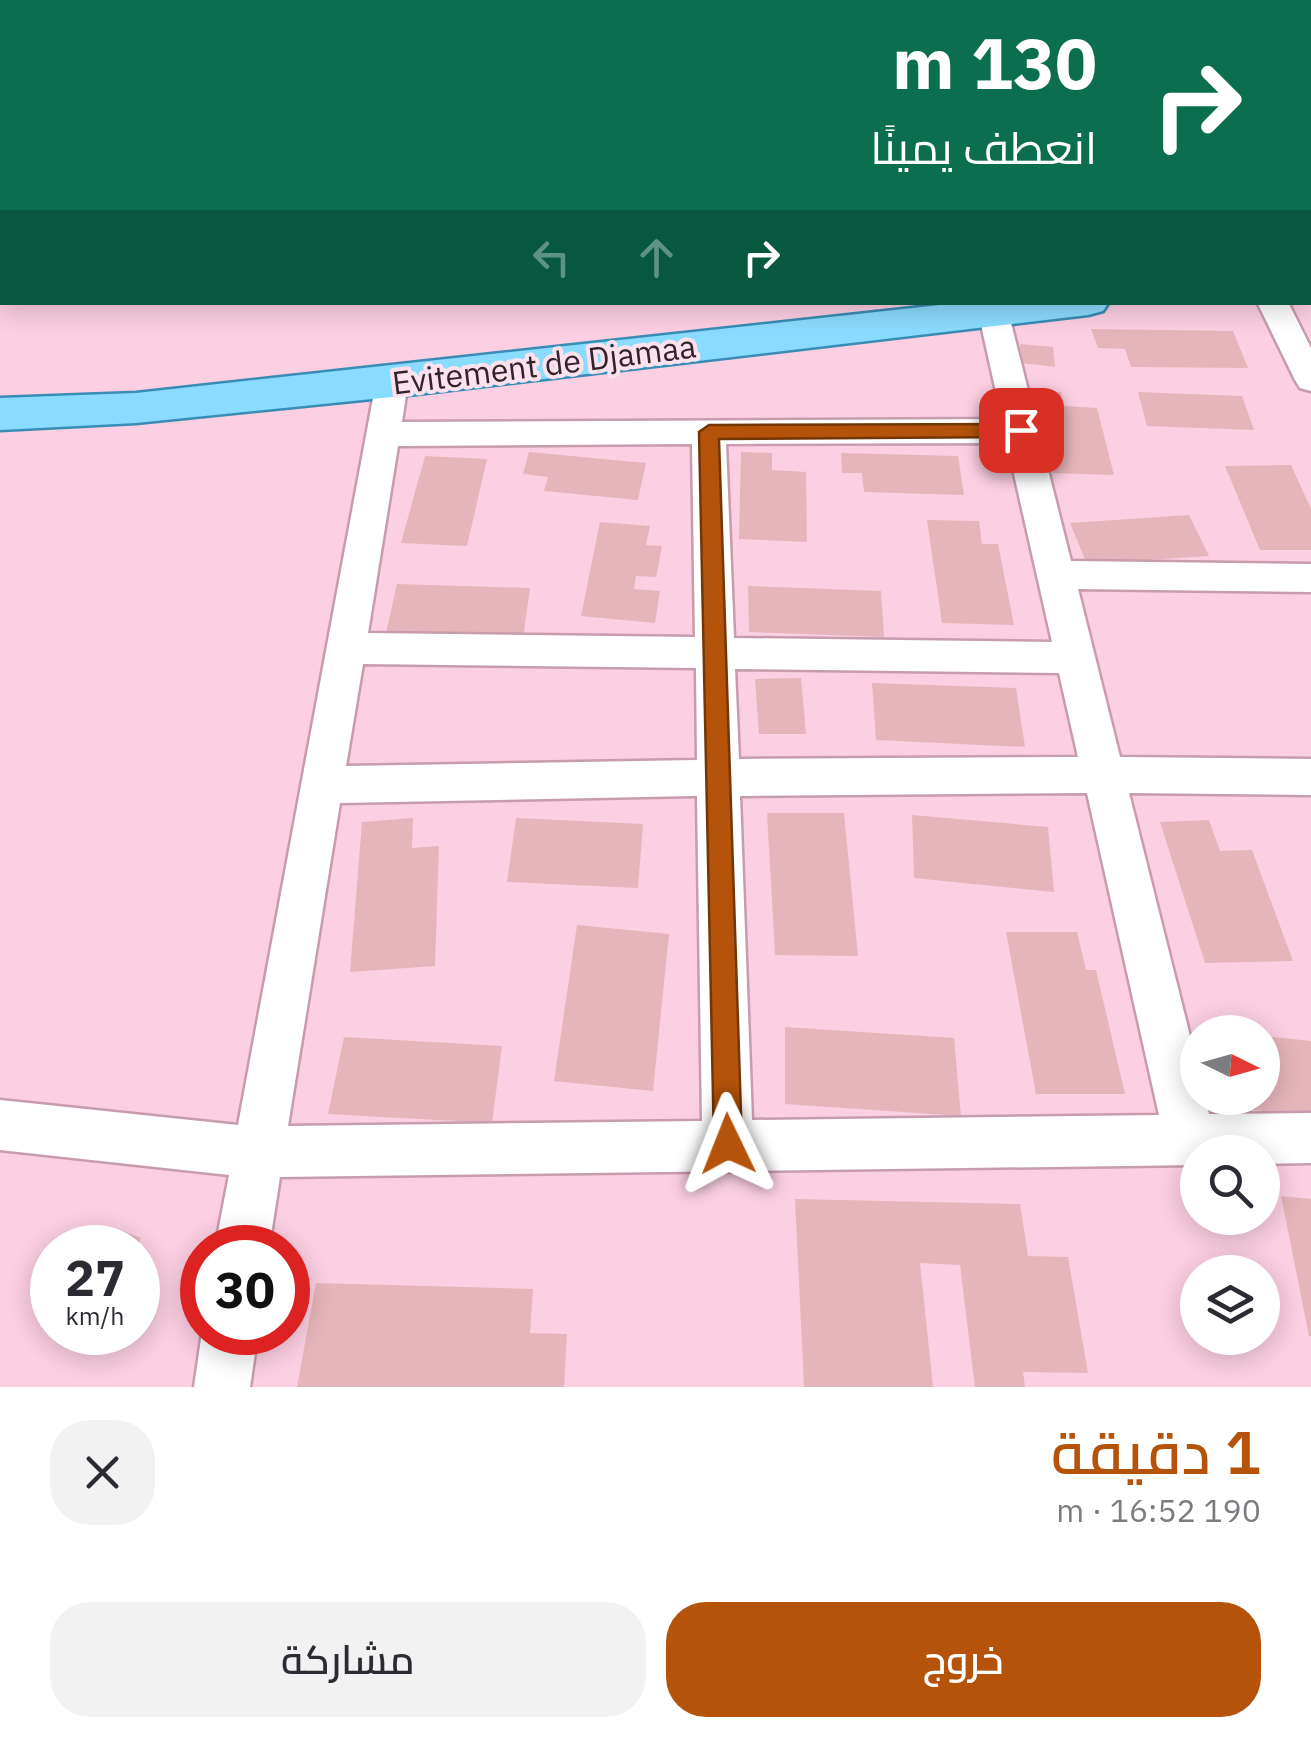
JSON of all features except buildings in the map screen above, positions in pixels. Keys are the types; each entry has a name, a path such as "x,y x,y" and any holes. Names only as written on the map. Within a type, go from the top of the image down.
{"main road":[{"path":"0,385 219,375 847,305"},
{"name":"Evitement de Djamaa","path":"0,414 136,408 392,382 1060,305"}],"street":[{"path":"1274,305 1310,378"},
{"path":"993,312 1189,1135"},
{"path":"245,1225 392,382"},
{"path":"384,434 1021,430"},
{"path":"709,432 728,1144"},
{"path":"1055,575 1311,578"},
{"path":"347,648 1075,658"},
{"path":"324,785 718,777 1311,777"},
{"path":"0,1126 255,1152 1180,1140"},
{"path":"1280,1139 1311,1138"},
{"path":"222,1387 227,1355"}],"route":[{"path":"728,1144 709,432 1021,430"}]}
